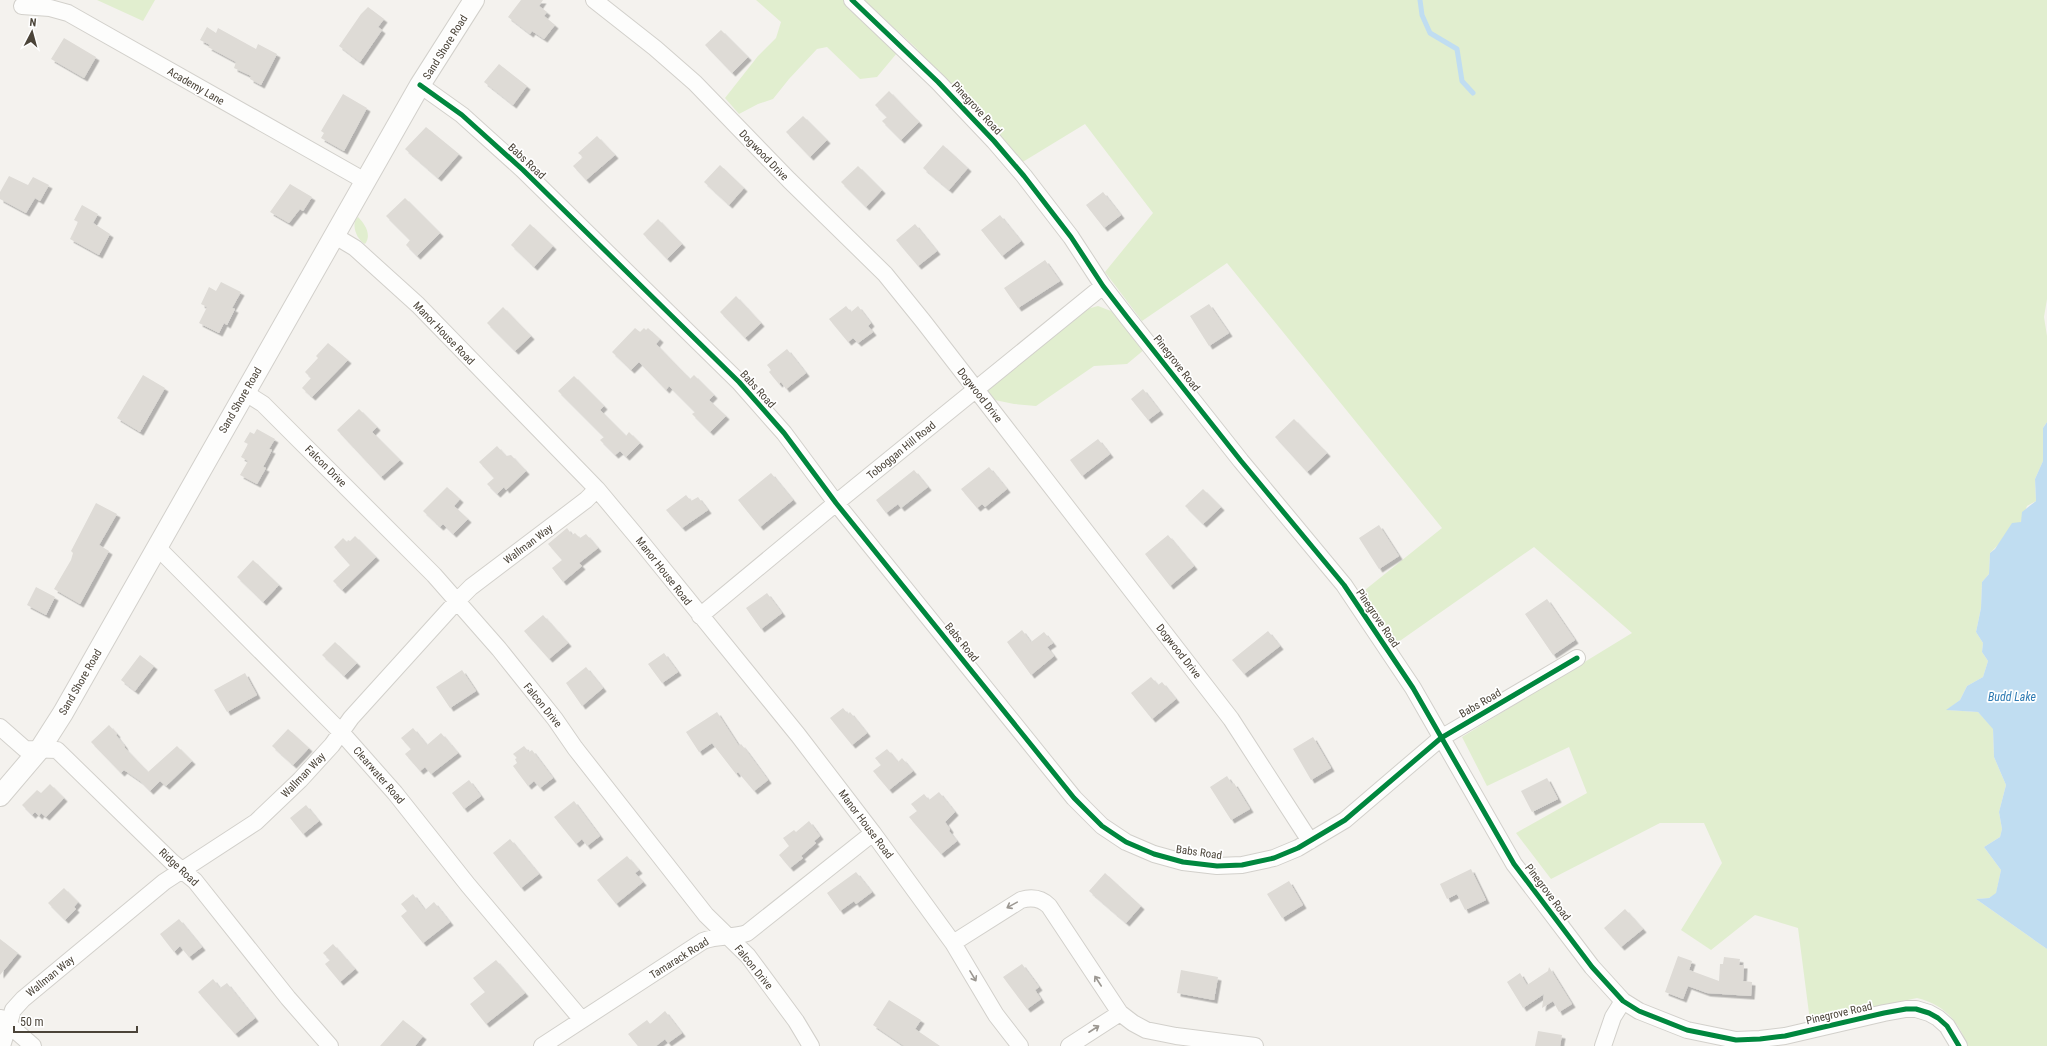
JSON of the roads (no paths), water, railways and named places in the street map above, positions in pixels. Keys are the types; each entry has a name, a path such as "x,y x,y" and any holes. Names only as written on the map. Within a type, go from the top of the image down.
{"street":[{"name":"Sand Shore Road","path":"0,796 40,749 76,690 244,392 335,236 420,85 474,0"},
{"name":"Dogwood Drive","path":"594,0 655,48 696,83 789,180 885,274 1231,719 1310,841"},
{"name":"Pinegrove Road","path":"852,0 938,82 994,141 1071,237 1104,286 1241,461 1344,585 1413,688 1480,802 1514,864 1592,967 1623,1001 1645,1014 1687,1030 1736,1040 1785,1036 1906,1009 1929,1013 1947,1026 1958,1043"},
{"name":"Academy Lane","path":"22,6 50,8 68,13 365,181"},
{"name":"Babs Road","path":"420,85 462,115 523,170 696,338 739,382 784,433 836,502 1074,798 1102,826 1126,842 1154,854 1183,862 1217,866 1242,865 1274,858 1310,841 1345,820 1441,738 1577,658"},
{"name":"Manor House Road","path":"335,236 356,248 418,305 597,489 789,723 873,833 952,943 996,1015 1020,1046"},
{"name":"Toboggan Hill Road","path":"700,616 836,502 1104,286"},
{"name":"Falcon Drive","path":"244,392 263,404 369,508 457,600 555,719 575,748 706,915 748,956 796,1021 811,1046"},
{"name":"Wallman Way","path":"2,1046 4,1021 23,999 164,882 256,822 300,780 332,745 351,718 457,600 597,489"},
{"name":"Clearwater Road","path":"157,547 341,732 395,793 468,884 582,1020"},
{"name":"Ridge Road","path":"0,727 25,749 57,750 195,881 288,998 330,1046"},
{"name":"Tamarack Road","path":"542,1046 704,941 713,937 747,933 873,833"},
{"path":"952,943 1021,900 1027,899 1041,901 1049,906 1120,1012 1133,1023 1146,1030 1155,1039 1255,1046"},
{"path":"1603,1046 1613,1017 1623,1001"},
{"path":"1069,1046 1120,1012"},
{"path":"4,1021 33,1046"}],"water":[{"name":"Budd Lake","path":"2047,422 2047,949 1976,899 1989,898 1996,893 2001,870 1984,847 2000,837 2002,829 1999,812 2006,785 1994,757 1993,729 1978,712 1946,710 1960,700 1967,686 1983,677 1988,661 1982,652 1983,643 1976,632 1981,608 1982,582 1989,574 1990,553 1995,549 2012,523 2021,522 2022,512 2036,501 2035,479 2043,461 2043,428"}],"waterway":[{"path":"1420,0 1422,15 1430,33 1457,49 1462,81 1473,93"}]}
